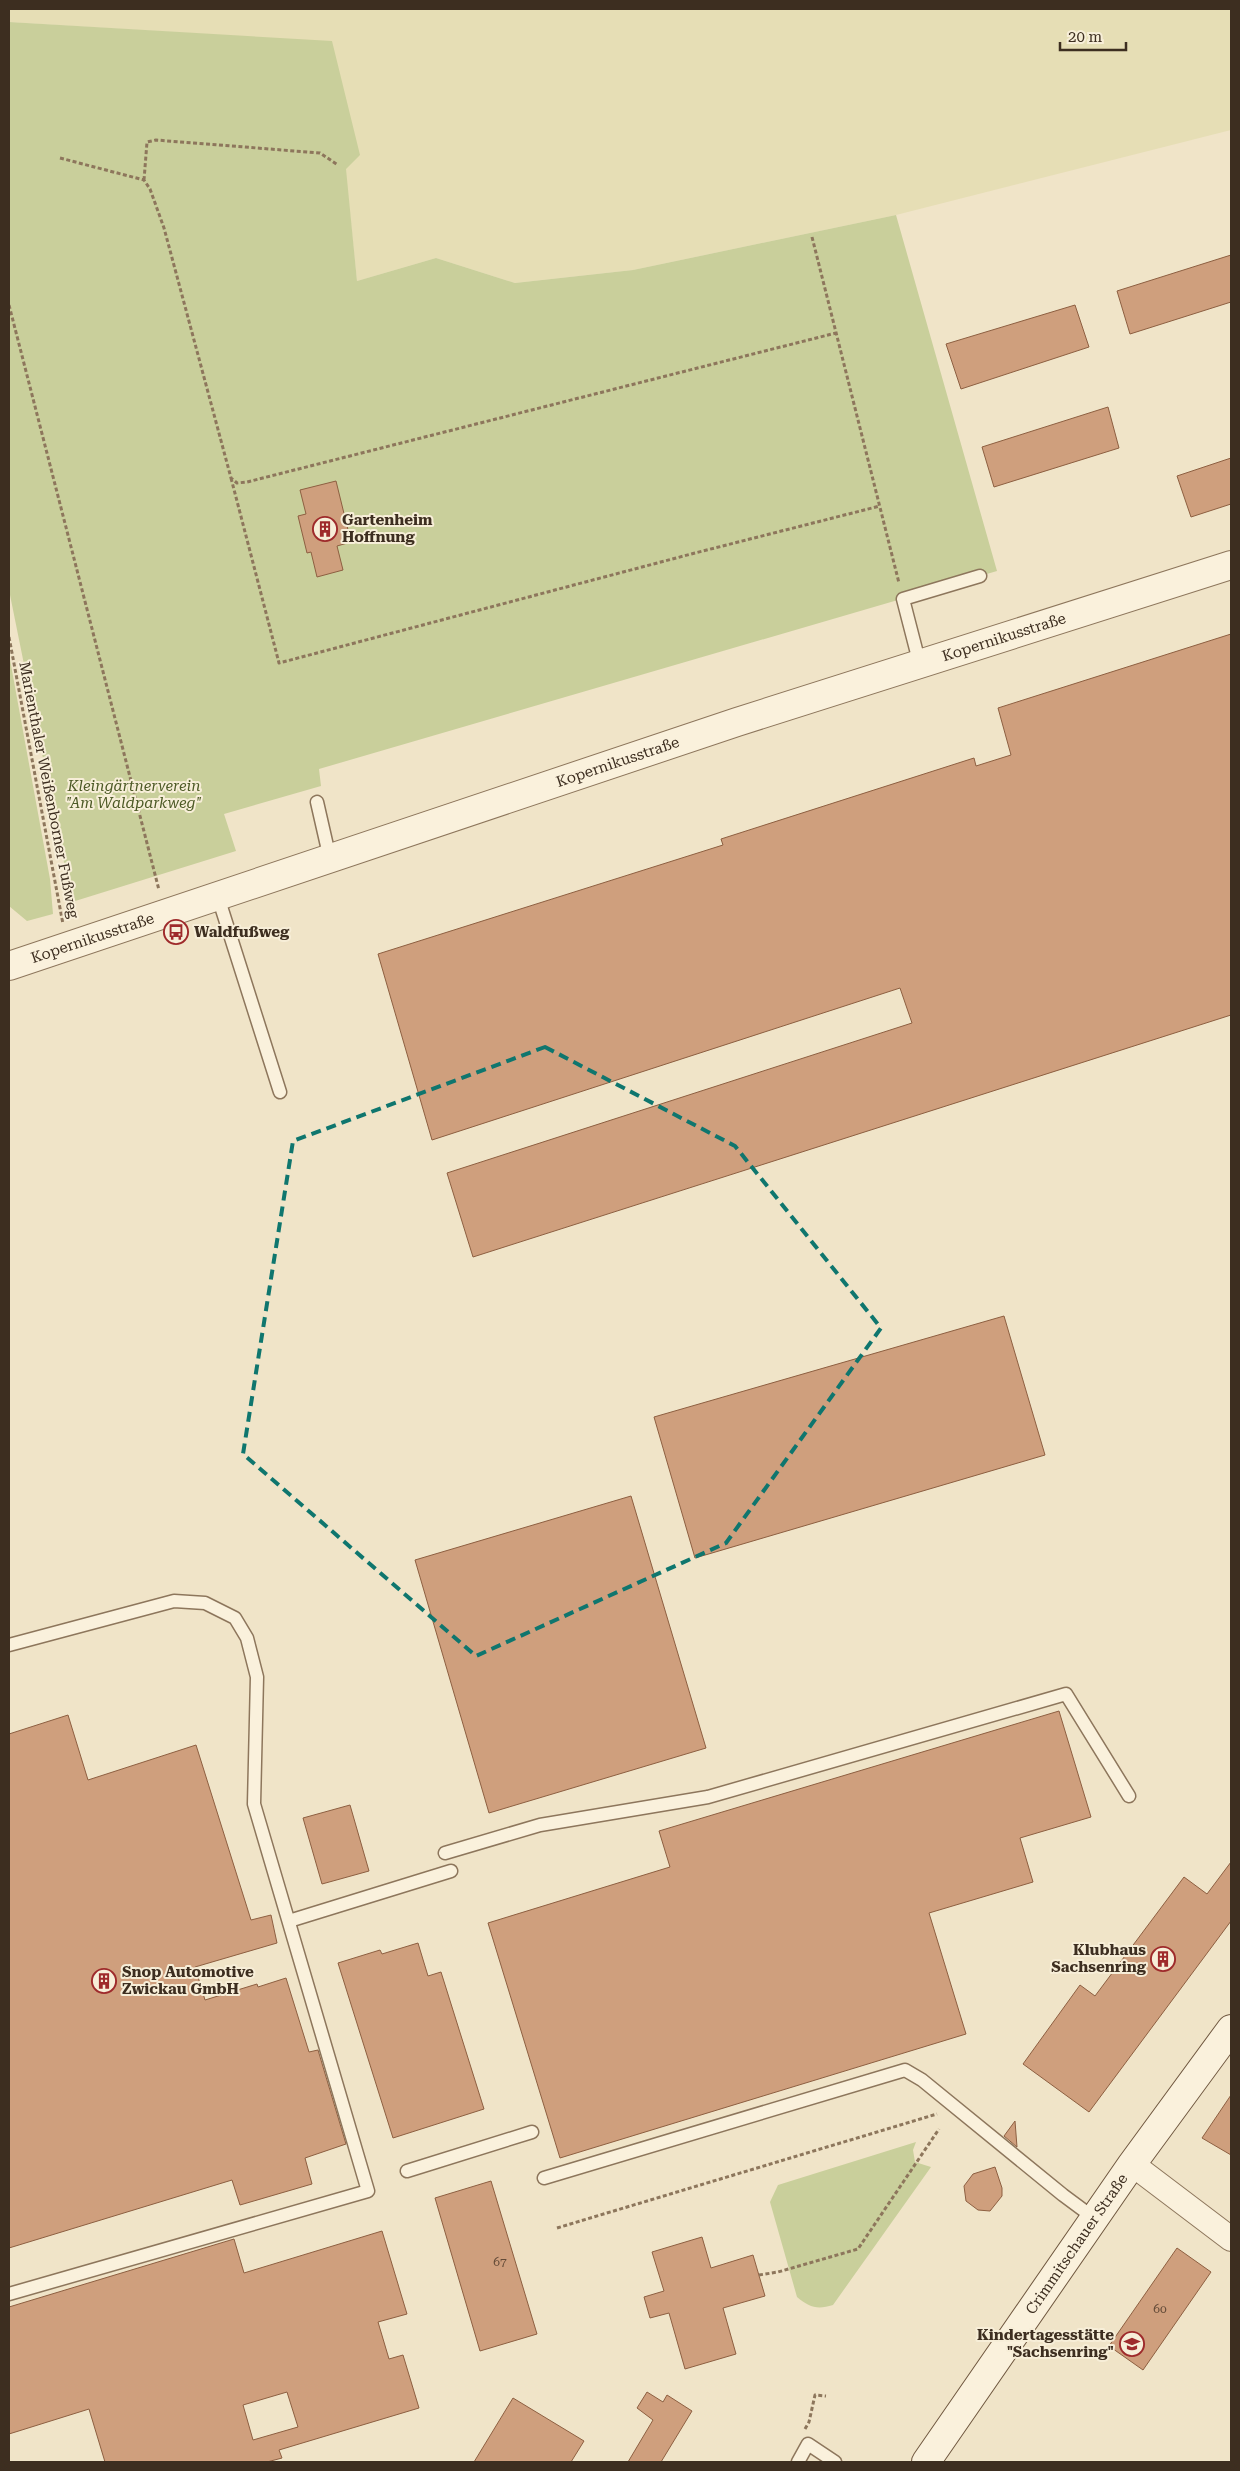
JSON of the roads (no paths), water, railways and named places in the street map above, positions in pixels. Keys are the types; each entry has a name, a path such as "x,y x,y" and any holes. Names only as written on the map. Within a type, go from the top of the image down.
{"street":[{"name":"Kopernikusstraße","path":"9,966 737,722 1231,565"},
{"name":"Crimmitschauer Straße","path":"926,2462 1132,2164 1231,2029"},
{"path":"1132,2164 1231,2239"}],"lane":[{"path":"920,665 903,599 980,576"},
{"path":"316,802 330,859"},
{"path":"218,897 280,1092"},
{"path":"9,1645 174,1601 205,1603 235,1618 247,1638 257,1677 254,1804 368,2191 9,2294"},
{"path":"445,1853 540,1825 708,1797 1066,1694 1129,1796"},
{"path":"288,1921 451,1871"},
{"path":"544,2178 905,2070 922,2080 1094,2218"},
{"path":"406,2171 532,2132"},
{"path":"798,2462 808,2444 835,2462"}],"place":[{"name":"Gartenheim Hoffnung","path":"325,529"},
{"name":"Waldfußweg","path":"176,932"},
{"name":"Klubhaus Sachsenring","path":"1163,1959"},
{"name":"Snop Automotive Zwickau GmbH","path":"104,1981"},
{"name":"Kindertagesstätte \"Sachsenring\"","path":"1132,2344"}],"park label":[{"name":"Kleingärtnerverein \"Am Waldparkweg\"","path":"134,794"}]}
